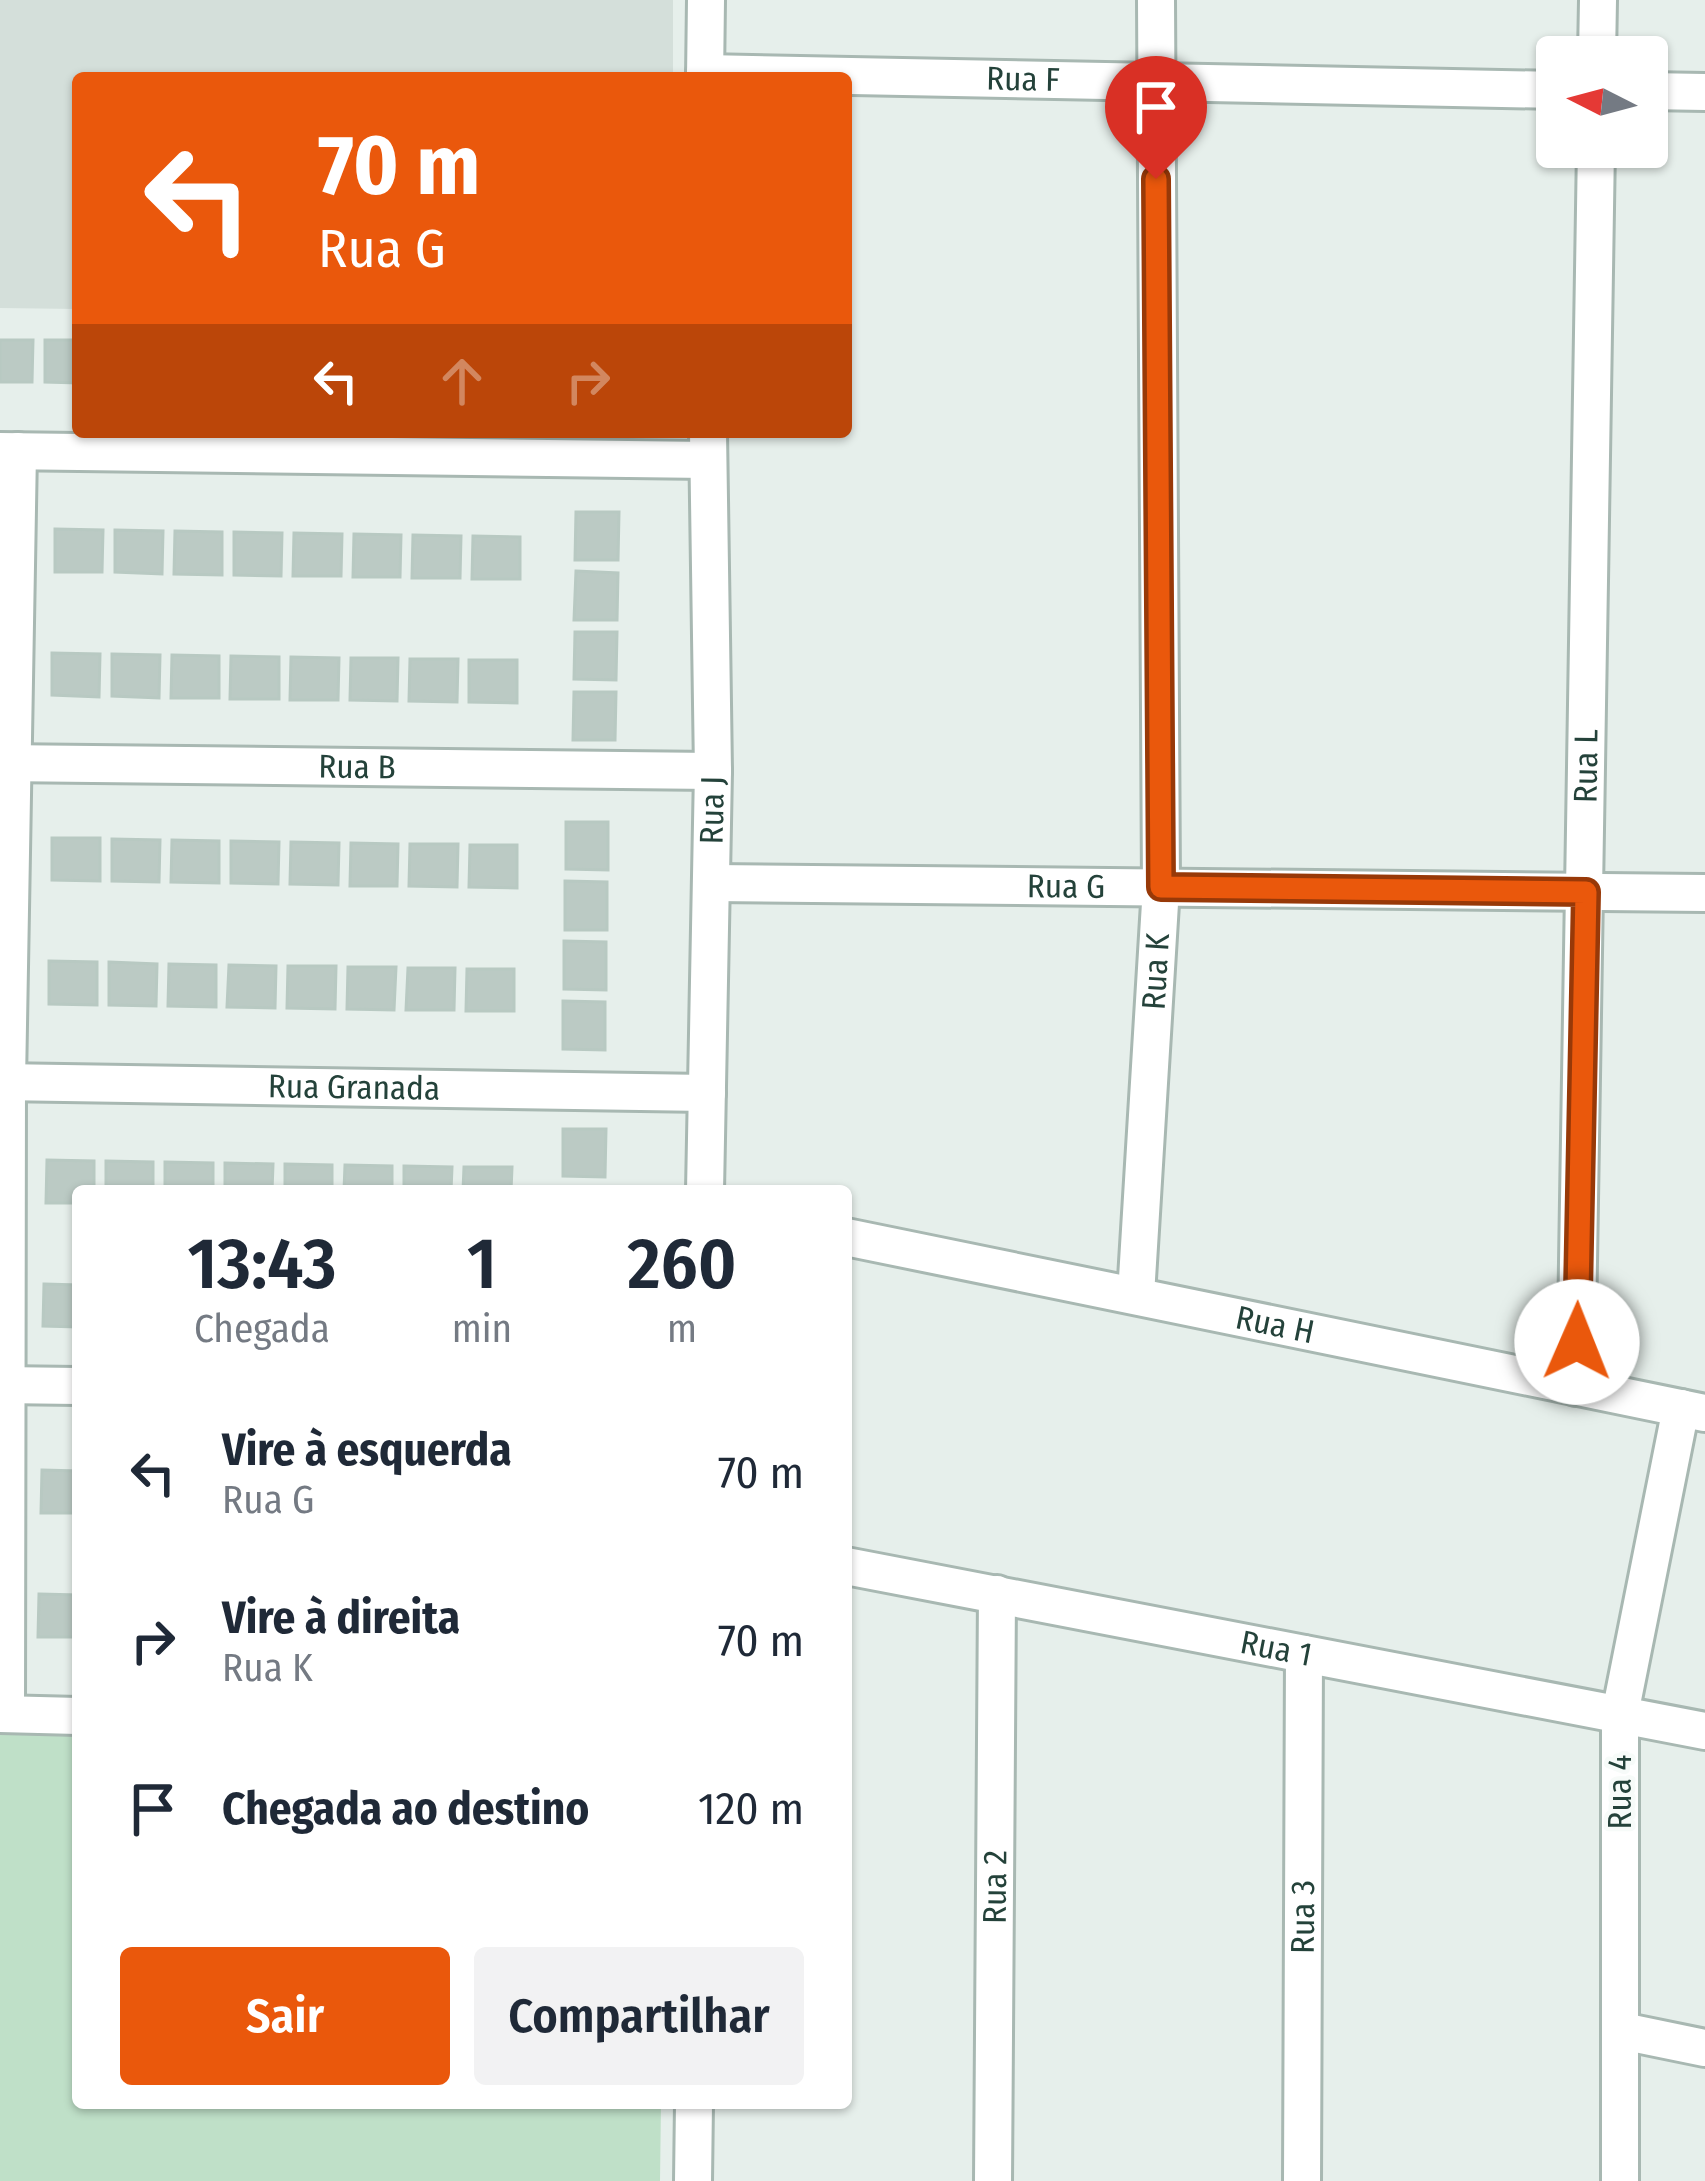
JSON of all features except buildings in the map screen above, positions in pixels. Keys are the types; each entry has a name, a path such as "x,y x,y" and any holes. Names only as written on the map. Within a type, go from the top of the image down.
{"street":[{"path":"705,72 706,0"},
{"name":"Rua K","path":"1136,1295 1161,887 1156,0"},
{"path":"1597,36 1598,0"},
{"name":"Rua F","path":"852,79 1536,90"},
{"path":"1668,91 1705,92"},
{"name":"Rua L","path":"1576,1388 1596,168"},
{"path":"72,1716 3,1714 9,451 708,446"},
{"name":"Rua J","path":"705,1185 713,771 708,446"},
{"name":"Rua B","path":"6,764 713,771"},
{"name":"Rua G","path":"712,883 1705,893"},
{"name":"Rua Granada","path":"3,1082 707,1093"},
{"name":"Rua H","path":"852,1238 1693,1411"},
{"path":"3,1385 72,1386"},
{"name":"Rua 4","path":"1620,2181 1620,1714 1693,1411"},
{"name":"Rua 1","path":"852,1567 1705,1731"},
{"name":"Rua 2","path":"993,2181 997,1594"},
{"name":"Rua 3","path":"1302,2181 1304,1654"},
{"path":"1622,2031 1705,2048"},
{"path":"694,2109 694,2181"}],"shaded area":[{"path":"0,0 673,0 673,72 72,72 72,309 0,308"}],"green space":[{"path":"0,1733 72,1733 72,2109 661,2109 660,2181 0,2181"}],"route":[{"path":"1156,179 1161,887 1586,892 1577,1342"}]}
